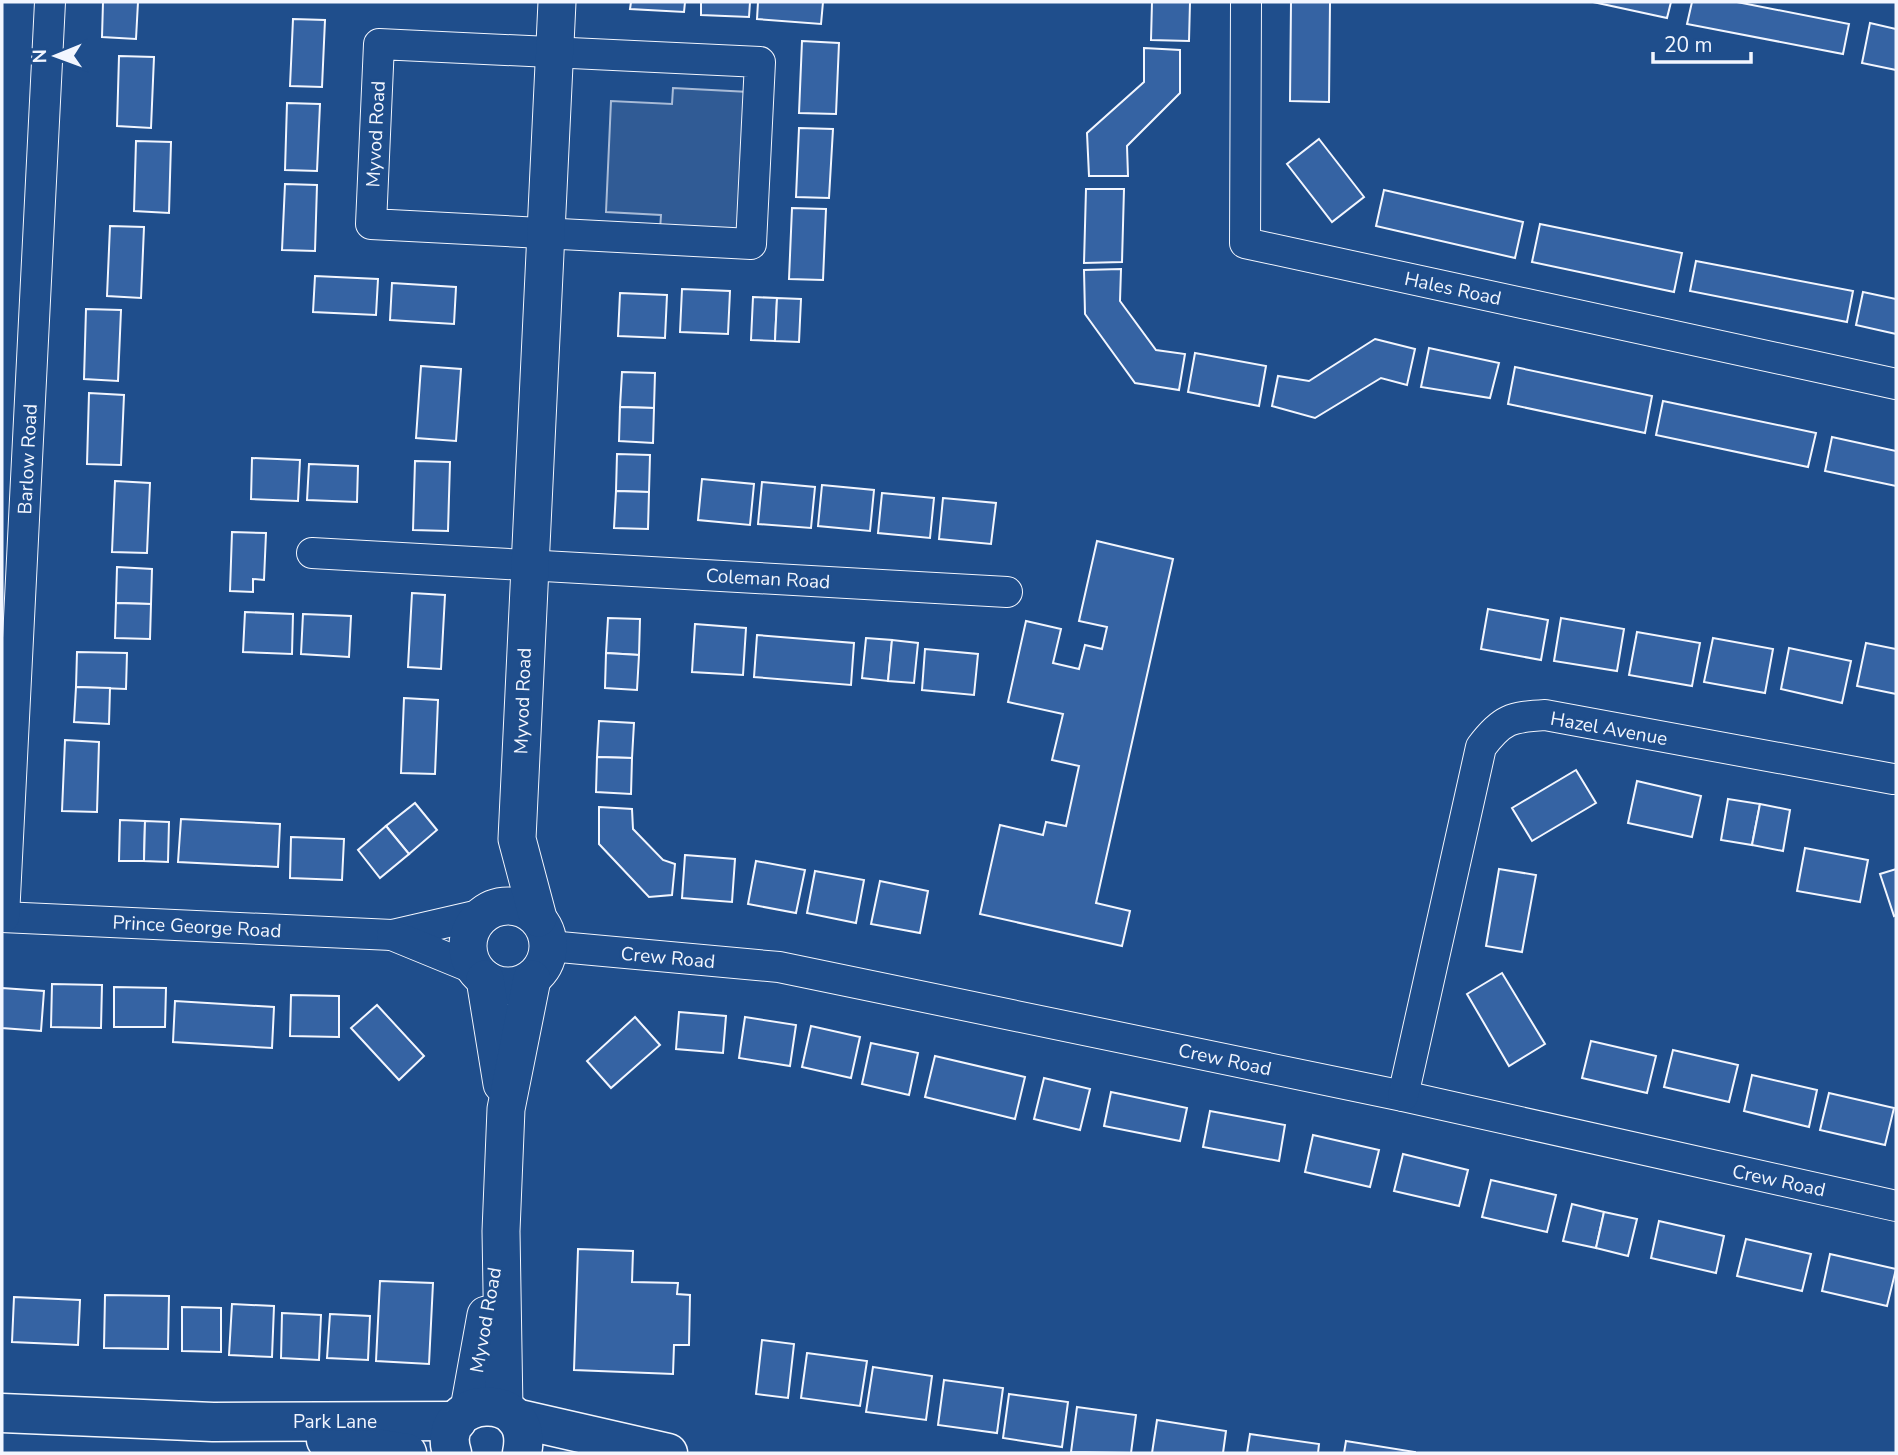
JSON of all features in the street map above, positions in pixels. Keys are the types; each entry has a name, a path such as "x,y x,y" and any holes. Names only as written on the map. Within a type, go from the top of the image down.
{"main road":[{"name":"Park Lane","path":"2,1413 213,1422 487,1427 668,1453"},
{"name":"Park Lane","path":"213,1422 407,1453"}],"street":[{"name":"Barlow Road","path":"3,917 50,2"},
{"name":"Myvod Road","path":"544,932 517,839 528,564 557,2"},
{"name":"Hales Road","path":"1246,2 1245,243 1896,384"},
{"name":"Myvod Road","path":"546,235 370,224 379,44 555,52"},
{"path":"546,235 751,244 753,205 760,62 555,52"},
{"path":"312,552 528,564"},
{"name":"Coleman Road","path":"528,564 1007,592"},
{"name":"Hazel Avenue","path":"1403,1096 1481,747 1496,728 1514,717 1545,715 1893,779"},
{"name":"Myvod Road","path":"487,911 517,839"},
{"path":"519,906 544,932 546,959 532,979 520,985 502,986 480,974 469,954 468,939 487,911 519,906"},
{"name":"Prince George Road","path":"3,917 392,935 487,911"},
{"name":"Crew Road","path":"544,932 779,967 1403,1096 1896,1206"},
{"name":"Prince George Road","path":"392,935 480,974"},
{"name":"Myvod Road","path":"480,974 506,1109"},
{"name":"Myvod Road","path":"487,1427 501,1231 506,1109 532,979"}],"shaded area":[{"path":"673,88 749,92 741,234 660,230 661,215 606,212 611,101 672,104"}],"building":[{"path":"103,2 138,2 136,39 102,37"},
{"path":"631,2 685,2 684,12 630,9"},
{"path":"701,2 750,2 749,17 701,15"},
{"path":"758,2 823,2 821,24 757,19"},
{"path":"1152,2 1190,2 1189,41 1151,40"},
{"path":"1291,2 1330,2 1329,102 1290,101"},
{"path":"1593,2 1671,2 1667,18"},
{"path":"1692,2 1737,2 1849,24 1843,54 1687,24"},
{"path":"293,19 325,20 322,87 290,86"},
{"path":"1870,23 1896,29 1896,70 1862,63"},
{"path":"802,41 839,43 836,114 799,113"},
{"path":"1144,48 1180,50 1180,93 1127,146 1128,176 1089,176 1087,133 1144,82"},
{"path":"119,56 154,57 151,128 117,126"},
{"path":"287,103 320,104 317,171 285,170"},
{"path":"799,128 833,129 829,198 796,197"},
{"path":"1319,139 1364,197 1332,222 1287,164"},
{"path":"136,141 171,142 169,213 134,211"},
{"path":"285,184 317,185 315,251 282,250"},
{"path":"1086,189 1124,189 1122,262 1084,263"},
{"path":"1384,190 1523,222 1515,258 1376,226"},
{"path":"792,208 826,209 823,280 789,279"},
{"path":"1540,224 1682,253 1674,292 1532,262"},
{"path":"110,226 144,227 141,298 107,296"},
{"path":"1696,261 1853,291 1847,322 1690,291"},
{"path":"1121,269 1120,301 1156,350 1185,354 1179,390 1135,383 1085,314 1084,270"},
{"path":"315,276 378,279 376,315 313,312"},
{"path":"392,283 456,287 454,324 390,320"},
{"path":"682,289 730,291 728,334 680,332"},
{"path":"1863,292 1896,299 1896,334 1856,325"},
{"path":"620,293 667,295 665,338 618,336"},
{"path":"753,297 777,298 775,341 751,340"},
{"path":"777,298 801,299 799,342 775,341"},
{"path":"86,309 121,310 118,381 84,379"},
{"path":"1375,339 1415,349 1407,385 1381,378 1315,418 1272,406 1278,376 1309,381"},
{"path":"1429,348 1499,363 1490,398 1421,387"},
{"path":"1195,353 1266,366 1259,406 1188,392"},
{"path":"421,366 461,369 456,441 416,438"},
{"path":"1515,367 1652,396 1645,433 1508,404"},
{"path":"622,372 655,373 654,408 620,407"},
{"path":"89,393 124,395 121,465 87,464"},
{"path":"1663,401 1816,433 1808,467 1656,435"},
{"path":"620,407 654,408 653,443 619,441"},
{"path":"1832,437 1896,451 1896,486 1825,471"},
{"path":"617,454 650,455 649,492 616,491"},
{"path":"252,458 300,460 298,501 251,499"},
{"path":"415,461 450,462 448,531 413,530"},
{"path":"309,464 358,466 357,502 307,500"},
{"path":"702,479 754,484 750,525 698,520"},
{"path":"115,481 150,483 147,553 112,552"},
{"path":"762,482 815,487 811,528 758,524"},
{"path":"822,485 874,490 870,531 818,526"},
{"path":"616,491 649,492 648,529 614,528"},
{"path":"882,493 934,498 930,538 878,533"},
{"path":"943,498 996,503 991,544 939,539"},
{"path":"232,532 266,533 264,580 253,579 253,592 230,591"},
{"path":"1097,541 1173,559 1096,903 1130,911 1122,946 980,914 1000,825 1043,835 1046,822 1066,826 1079,766 1052,760 1063,714 1008,702 1026,621 1061,629 1053,663 1079,669 1085,645 1102,649 1107,627 1079,621"},
{"path":"117,567 152,569 151,604 116,603"},
{"path":"412,593 445,595 441,669 408,667"},
{"path":"116,603 151,604 150,639 115,638"},
{"path":"1488,609 1548,620 1541,660 1481,649"},
{"path":"245,612 293,614 292,654 243,652"},
{"path":"303,614 351,616 349,657 301,654"},
{"path":"608,618 640,619 639,655 606,653"},
{"path":"1561,618 1624,629 1617,671 1554,661"},
{"path":"695,624 746,628 743,675 692,672"},
{"path":"1637,632 1700,643 1692,686 1629,675"},
{"path":"757,635 854,643 851,685 754,677"},
{"path":"866,638 892,640 888,681 862,678"},
{"path":"1713,638 1773,649 1765,693 1704,682"},
{"path":"892,640 918,643 914,683 888,681"},
{"path":"1866,643 1896,649 1896,694 1857,686"},
{"path":"1789,648 1851,661 1842,703 1781,689"},
{"path":"925,649 978,654 974,695 922,690"},
{"path":"77,652 127,653 126,689 76,687"},
{"path":"606,653 639,655 637,690 605,688"},
{"path":"76,687 110,688 109,724 74,722"},
{"path":"404,698 438,700 435,774 401,773"},
{"path":"599,721 634,723 632,758 597,757"},
{"path":"65,740 99,742 97,812 62,811"},
{"path":"597,757 632,758 631,794 596,792"},
{"path":"1576,770 1596,803 1532,841 1512,808"},
{"path":"1637,781 1701,796 1692,837 1628,823"},
{"path":"1728,799 1760,804 1752,845 1721,840"},
{"path":"415,803 437,830 409,854 386,826"},
{"path":"1760,804 1790,810 1783,851 1752,845"},
{"path":"599,807 632,809 633,829 663,860 675,864 672,895 649,897 599,844"},
{"path":"181,819 280,824 278,867 178,862"},
{"path":"120,820 145,821 144,861 119,861"},
{"path":"145,821 169,822 168,862 144,861"},
{"path":"386,826 409,854 380,878 358,850"},
{"path":"291,837 344,839 342,880 290,878"},
{"path":"1805,848 1868,860 1860,902 1797,891"},
{"path":"685,855 735,859 732,902 682,898"},
{"path":"756,861 805,870 796,913 748,904"},
{"path":"1499,869 1536,875 1522,952 1486,946"},
{"path":"1896,869 1896,915 1894,916 1880,874"},
{"path":"815,871 864,880 856,923 807,913"},
{"path":"880,881 928,891 920,933 871,924"},
{"path":"1502,973 1545,1044 1509,1066 1467,994"},
{"path":"52,984 102,985 101,1028 51,1027"},
{"path":"114,987 166,988 165,1027 114,1027"},
{"path":"2,988 44,991 41,1031 2,1028"},
{"path":"291,995 339,996 339,1037 290,1036"},
{"path":"175,1001 274,1007 272,1048 173,1042"},
{"path":"377,1005 424,1056 399,1080 351,1028"},
{"path":"679,1012 726,1016 723,1053 676,1049"},
{"path":"635,1017 660,1045 611,1088 587,1061"},
{"path":"745,1017 796,1025 790,1066 739,1058"},
{"path":"811,1026 860,1037 851,1078 802,1067"},
{"path":"1591,1041 1656,1056 1647,1093 1582,1078"},
{"path":"871,1043 918,1053 909,1095 862,1084"},
{"path":"1673,1050 1738,1065 1729,1102 1664,1087"},
{"path":"935,1056 1025,1077 1015,1119 925,1097"},
{"path":"1752,1075 1817,1090 1809,1127 1744,1111"},
{"path":"1044,1078 1090,1089 1080,1130 1034,1119"},
{"path":"1111,1092 1187,1108 1180,1141 1104,1126"},
{"path":"1829,1093 1894,1108 1885,1145 1820,1130"},
{"path":"1210,1111 1285,1125 1279,1161 1203,1147"},
{"path":"1313,1135 1379,1150 1370,1187 1305,1172"},
{"path":"1403,1154 1468,1170 1459,1206 1394,1191"},
{"path":"1491,1180 1556,1195 1547,1232 1482,1217"},
{"path":"1572,1204 1604,1212 1596,1248 1563,1241"},
{"path":"1604,1212 1637,1219 1628,1256 1596,1248"},
{"path":"1659,1221 1724,1236 1716,1273 1651,1258"},
{"path":"1746,1239 1811,1254 1802,1291 1737,1276"},
{"path":"578,1249 633,1251 632,1282 678,1283 677,1294 690,1295 689,1345 674,1345 673,1374 574,1370"},
{"path":"1830,1254 1896,1269 1887,1306 1822,1291"},
{"path":"380,1281 433,1283 429,1364 376,1361"},
{"path":"105,1295 169,1296 168,1349 104,1348"},
{"path":"14,1297 80,1300 78,1345 12,1342"},
{"path":"232,1304 274,1306 272,1357 229,1355"},
{"path":"182,1307 221,1308 221,1352 182,1351"},
{"path":"282,1313 321,1315 319,1360 281,1358"},
{"path":"330,1314 370,1316 368,1360 327,1358"},
{"path":"762,1340 794,1344 788,1398 756,1394"},
{"path":"807,1353 867,1361 860,1406 801,1398"},
{"path":"873,1367 932,1376 926,1420 866,1412"},
{"path":"944,1380 1003,1388 997,1433 938,1425"},
{"path":"1009,1394 1068,1402 1062,1447 1003,1438"},
{"path":"1077,1407 1136,1415 1131,1453 1071,1452"},
{"path":"1157,1420 1226,1431 1223,1453 1152,1453"},
{"path":"1250,1434 1319,1444 1318,1453 1247,1453"},
{"path":"1346,1441 1415,1452 1415,1453 1344,1453"}]}
